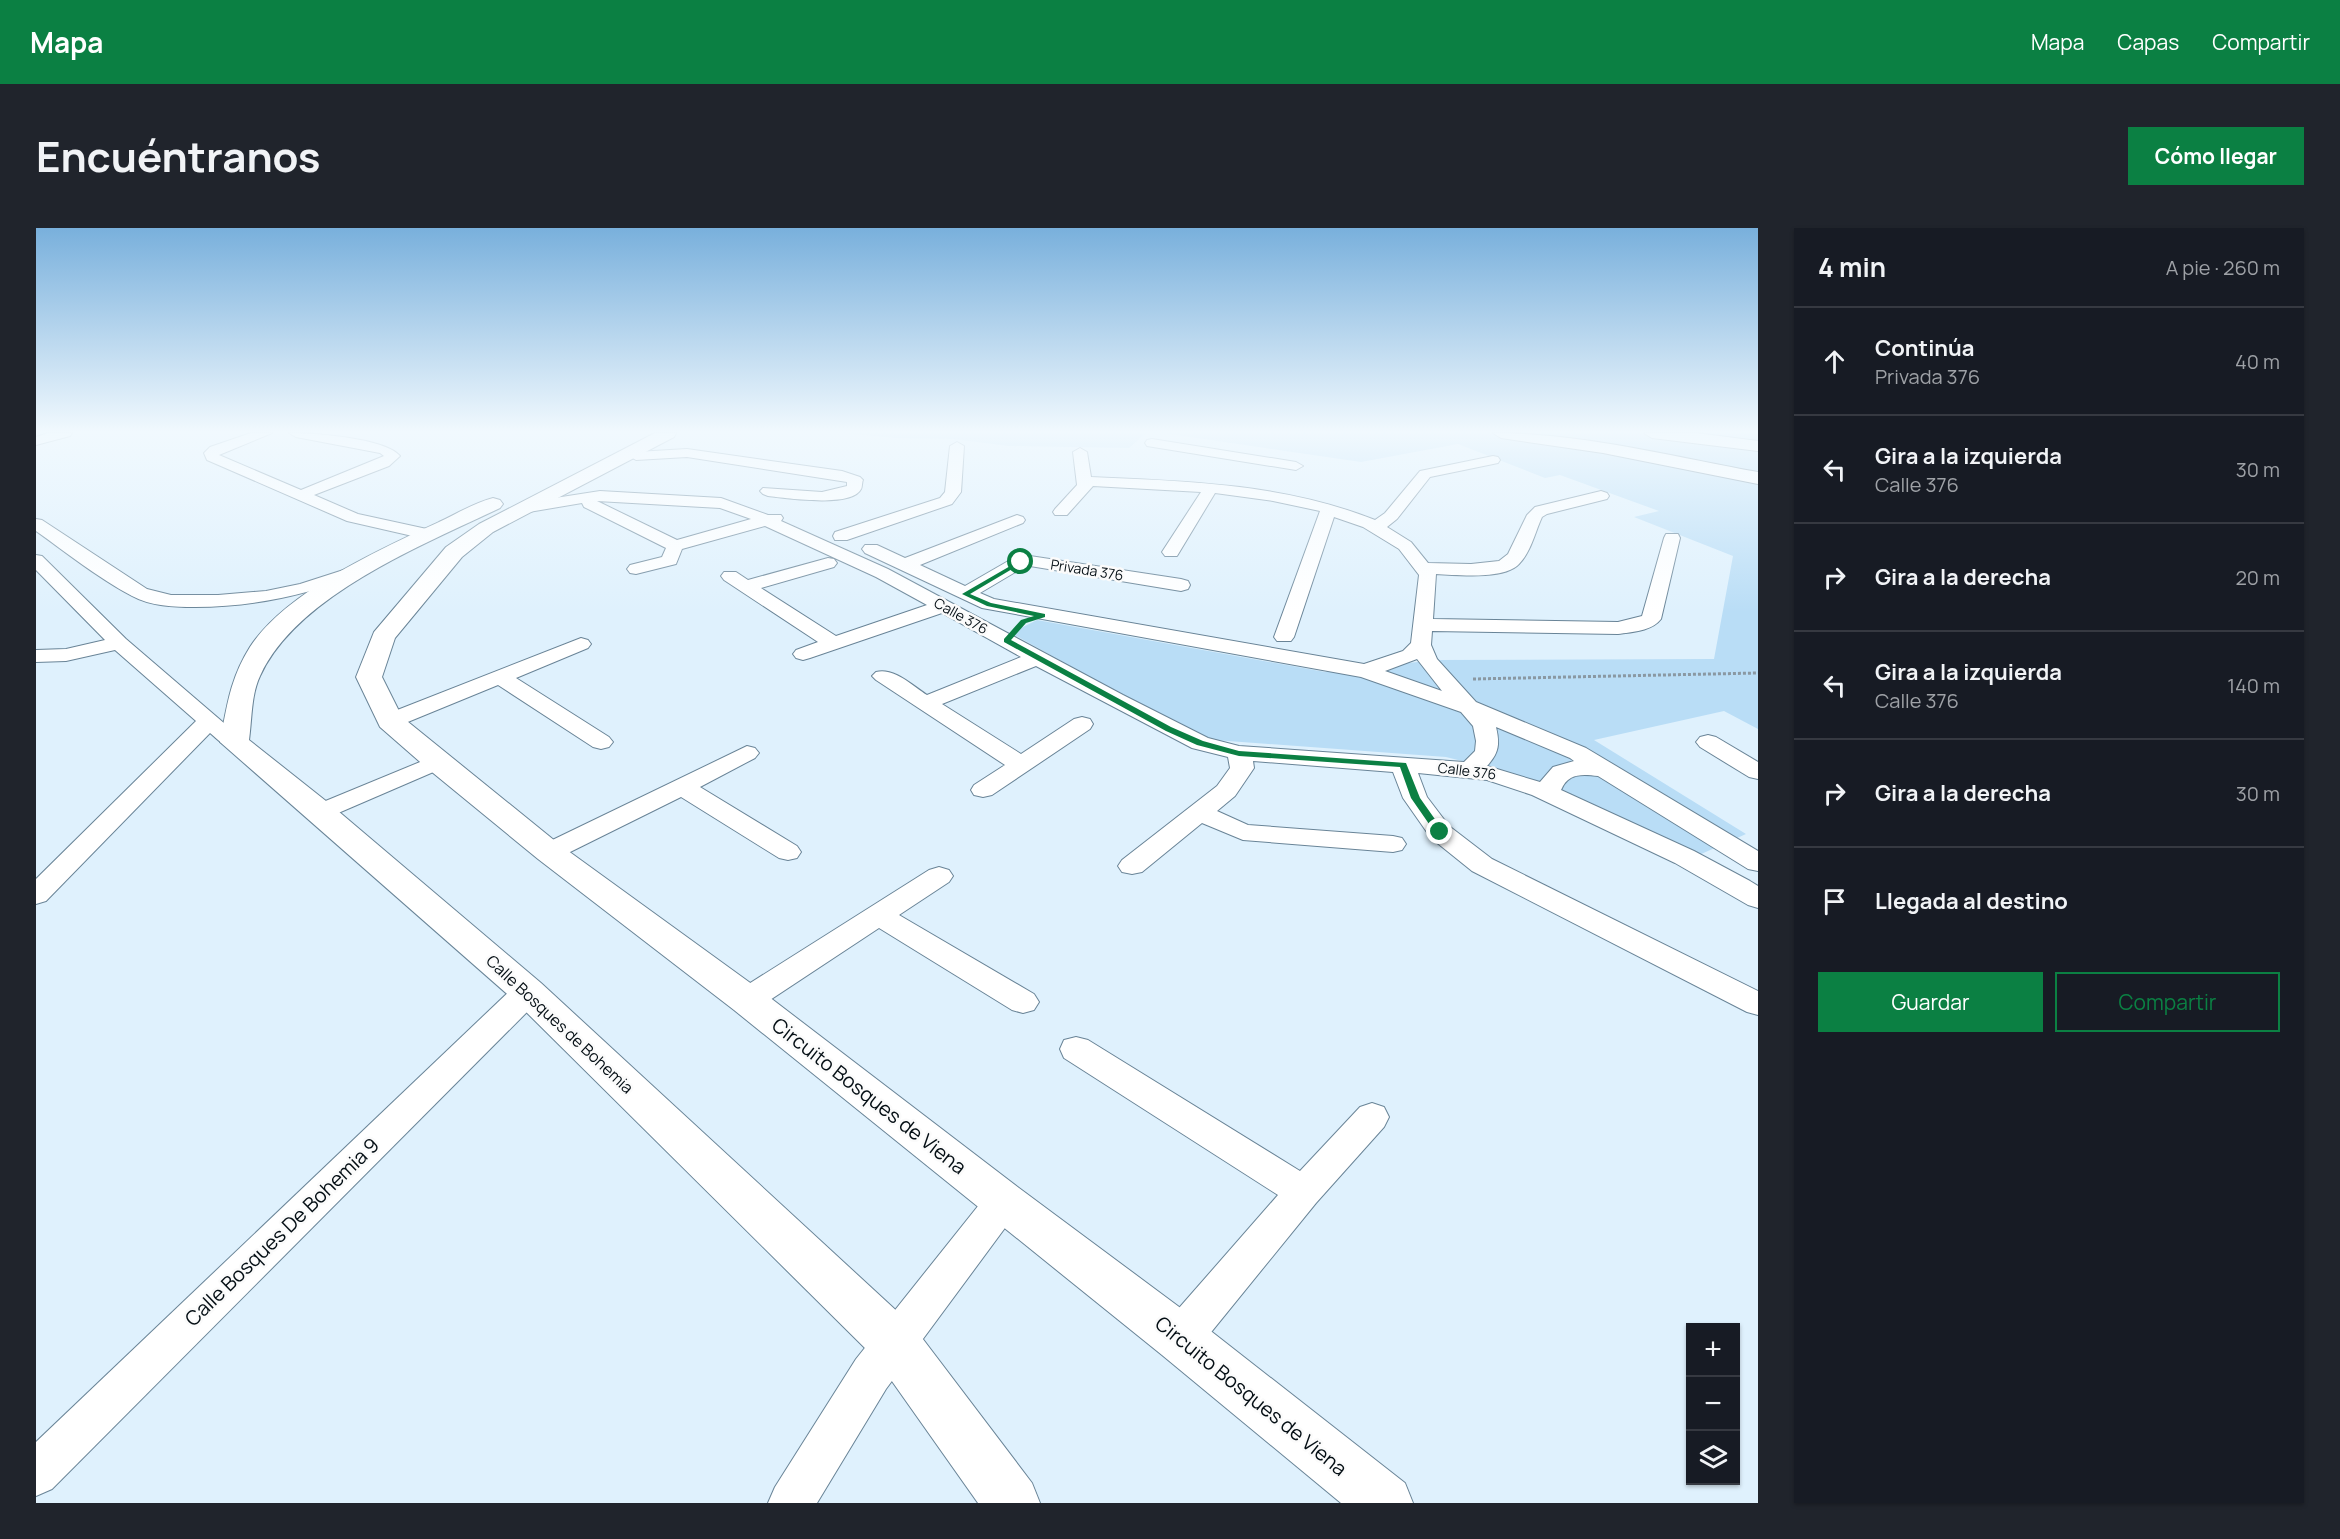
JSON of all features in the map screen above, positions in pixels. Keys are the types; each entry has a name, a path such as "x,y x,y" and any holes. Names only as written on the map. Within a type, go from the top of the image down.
{"main road":[{"path":"222,731 246,678 264,648 291,618 326,592 366,567 430,535 553,492"},
{"path":"523,508 563,492"},
{"name":"Circuito Bosques de Viena","path":"523,508 486,528 454,552 383,637 369,677 390,721 549,852 747,1000 1002,1202 1180,1338 1385,1503"},
{"name":"Calle Bosques de Bohemia","path":"222,731 320,812 528,992 896,1343 1012,1503"}],"street":[{"path":"291,492 353,518 430,535"},
{"path":"299,496 308,492"},
{"name":"Calle 376","path":"523,508 596,496 600,492"},
{"name":"Calle 376","path":"697,492 769,520 882,573 1168,729 1200,743 1239,753 1499,774 1683,856 1758,899"},
{"name":"Calle 376","path":"736,492 906,564 990,604 1365,672 1467,707 1578,753 1758,863"},
{"path":"780,492 835,497 846,492"},
{"path":"841,536 946,501 953,492"},
{"path":"1061,512 1079,492"},
{"path":"1171,552 1208,492"},
{"path":"1248,492 1329,509 1376,528 1410,550 1425,568 1428,574 1422,635 1428,661 1484,725 1488,741 1486,753 1470,770"},
{"path":"1376,528 1391,516 1410,492"},
{"path":"1425,568 1505,566 1512,561 1536,515 1541,510 1601,496"},
{"path":"590,504 675,546 791,514"},
{"path":"1284,637 1329,509"},
{"path":"906,564 1017,520"},
{"path":"36,524 140,593 171,601 218,601 266,597 305,588 366,567"},
{"path":"1422,635 1618,628 1638,625 1651,619 1672,538"},
{"path":"636,569 670,560 675,546"},
{"path":"36,560 119,643 222,731 36,895"},
{"name":"Privada 376","path":"965,594 1016,564 1030,561 1181,585"},
{"path":"828,563 738,581 833,643"},
{"path":"803,654 944,606"},
{"path":"1006,640 1024,621 1042,615"},
{"path":"1365,672 1410,655 1422,635"},
{"path":"36,656 66,654 119,643"},
{"path":"390,721 581,644"},
{"path":"925,703 1037,658"},
{"path":"883,676 1022,765"},
{"path":"500,677 601,742"},
{"path":"982,790 1082,724"},
{"path":"1708,742 1758,772"},
{"path":"549,852 747,753"},
{"path":"1132,866 1226,791 1242,768 1239,753"},
{"path":"320,812 437,762"},
{"path":"1403,765 1415,798 1440,832 1482,864 1758,1004"},
{"path":"1546,793 1551,780 1566,769 1582,766 1606,769"},
{"path":"681,786 788,852"},
{"path":"1200,813 1243,832 1393,844"},
{"path":"747,1000 939,876"},
{"path":"879,915 1023,1002"},
{"name":"Calle Bosques De Bohemia 9","path":"36,1473 528,992"},
{"path":"1076,1049 1303,1191"},
{"path":"1180,1338 1303,1191 1372,1117"},
{"path":"791,1503 871,1374 1002,1202"}],"path":[{"path":"1443,679 1758,674"}],"shaded area":[{"path":"1608,492 1758,492 1758,729 1724,711 1594,740 1746,834 1690,859 1514,774 1446,757 1201,739 1011,633 1037,620 1325,672 1436,660 1714,659 1733,556 1634,517 1659,511"}],"route":[{"path":"1021,562 965,594 990,604 1042,615 1024,621 1006,640 1168,729 1200,743 1239,753 1403,765 1415,798 1440,832"}]}
